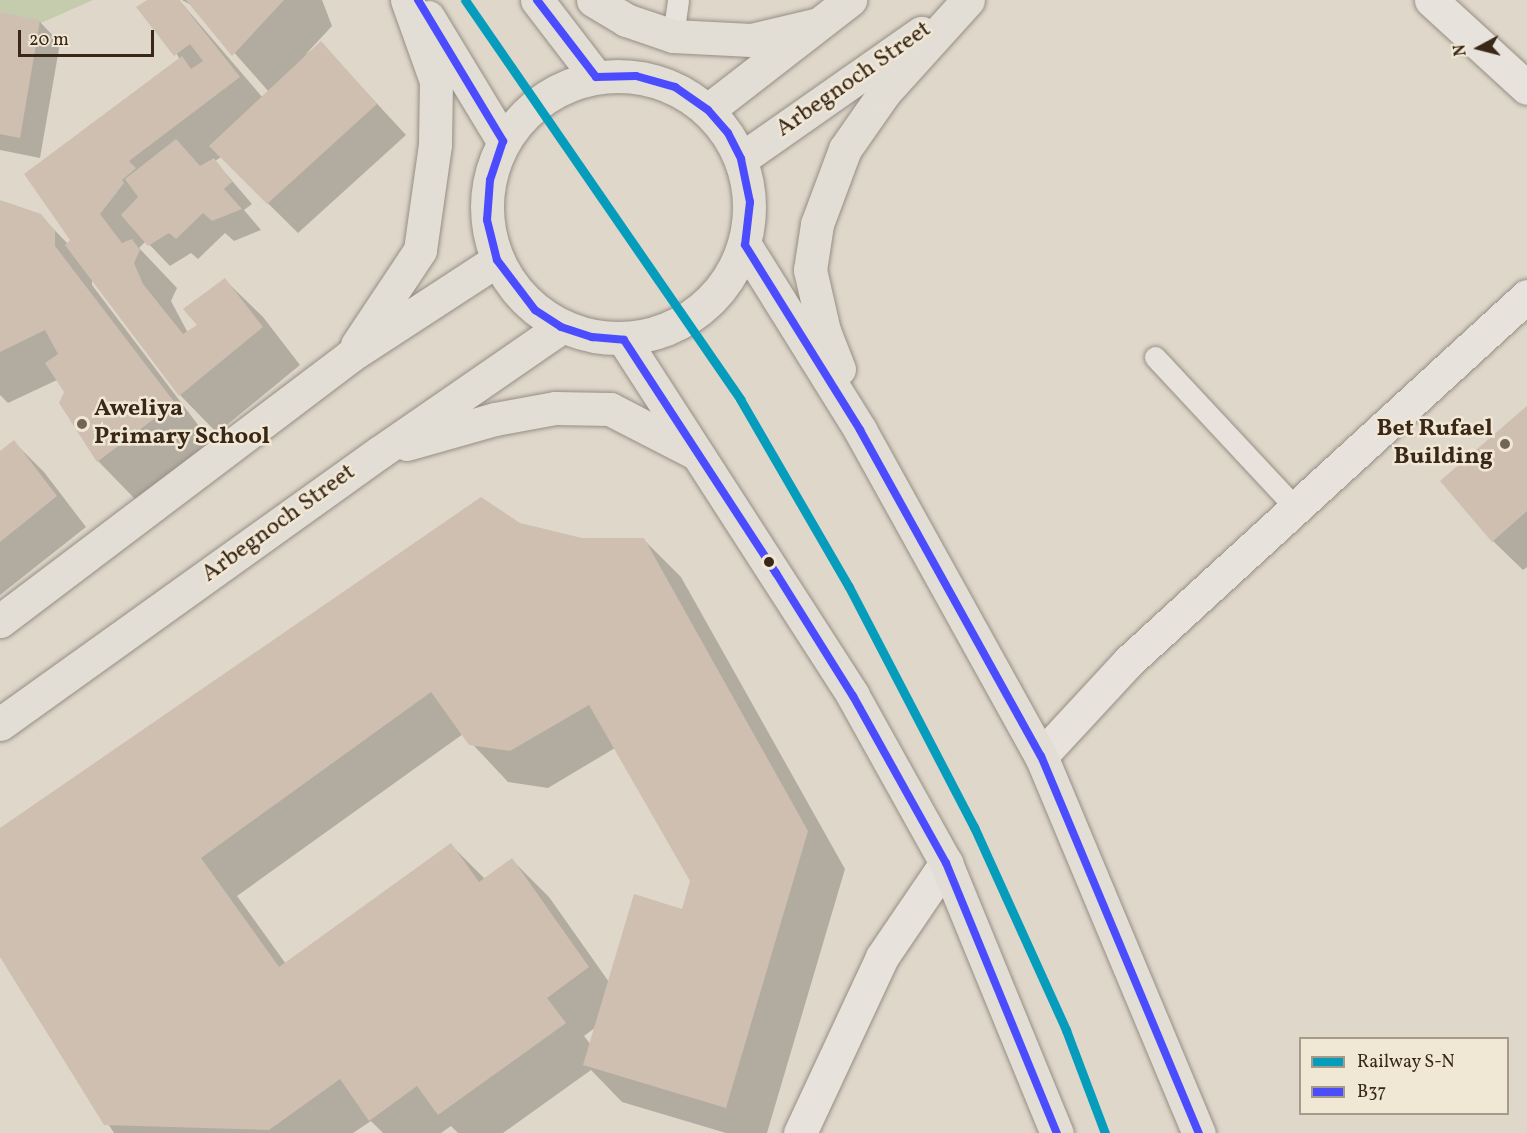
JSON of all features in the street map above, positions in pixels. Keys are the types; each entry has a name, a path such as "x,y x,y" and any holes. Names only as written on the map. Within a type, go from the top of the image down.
{"main road":[{"path":"350,356 420,250 435,144 436,81 407,0"},
{"path":"418,0 503,141"},
{"path":"537,0 596,77"},
{"path":"593,0 626,20 673,36 751,40 815,25"},
{"path":"708,110 850,0"},
{"path":"875,456 824,331 810,270 817,224 845,149 884,93 968,0"},
{"name":"Arbegnoch Street","path":"741,159 968,0"},
{"path":"636,76 675,87 708,110 728,133 741,159 750,202 744,245 727,282 699,312 664,332 624,340 592,337 561,327 535,310 497,260 487,220 490,180 503,141 527,111 559,89 596,77 636,76"},
{"path":"744,245 875,456 1041,756 1199,1133"},
{"path":"0,621 350,356 497,260"},
{"name":"Arbegnoch Street","path":"0,724 380,452 561,327"},
{"path":"624,340 853,696 946,863 1057,1133"},
{"path":"380,452 495,419 555,408 610,409 698,454"}],"street":[{"path":"1431,0 1527,87"},
{"path":"1041,756 1129,661 1527,296"},
{"path":"800,1133 882,957 946,863"}],"lane":[{"path":"673,36 678,0"},
{"path":"1155,357 1296,508"}],"green space":[{"path":"0,0 93,0 0,41"}],"building":[{"path":"147,0 179,0 240,77 129,161 136,168 122,180 124,183 100,214 122,243 132,239 140,250 134,263 143,284 183,334 197,325 183,309 225,278 263,327 179,396 65,245 70,240 24,174 182,56 191,69 203,61 190,44 174,56 136,7"},
{"path":"186,0 284,0 232,56"},
{"path":"0,12 40,21 20,138 0,134"},
{"path":"321,41 377,104 267,204 209,146"},
{"path":"176,139 200,166 214,158 232,182 224,189 242,209 212,221 203,213 176,239 169,233 148,246 121,215 138,197 125,179"},
{"path":"0,200 41,214 55,231 55,246 175,403 97,462 59,403 64,392 45,363 58,354 45,330 0,352"},
{"name":"Bet Rufael Building","path":"1527,406 1527,511 1492,542 1440,481"},
{"path":"14,440 57,496 0,542 0,451"},
{"path":"481,497 520,523 582,538 644,538 808,831 726,1108 583,1065 634,894 682,909 690,881 589,705 510,751 469,745 431,692 201,858 279,967 451,843 479,882 512,858 589,967 547,998 566,1023 438,1115 417,1086 369,1121 340,1079 269,1130 104,1125 0,957 0,828"}],"rail line":[{"name":"S-N","path":"465,0 740,399 849,587 974,827 1066,1030 1105,1133"}],"transit line":[{"name":"B37","path":"418,0 503,141 490,180 487,220 497,260 535,310 561,327 592,337 624,340 776,573 853,696 946,863 1057,1133"},
{"name":"B37","path":"537,0 596,77 636,76 675,87 708,110 728,133 741,159 750,202 745,245 860,430 1041,756 1199,1133"}],"place":[{"name":"Aweliya Primary School","path":"82,424"},
{"name":"Bet Rufael Building","path":"1505,444"}]}
